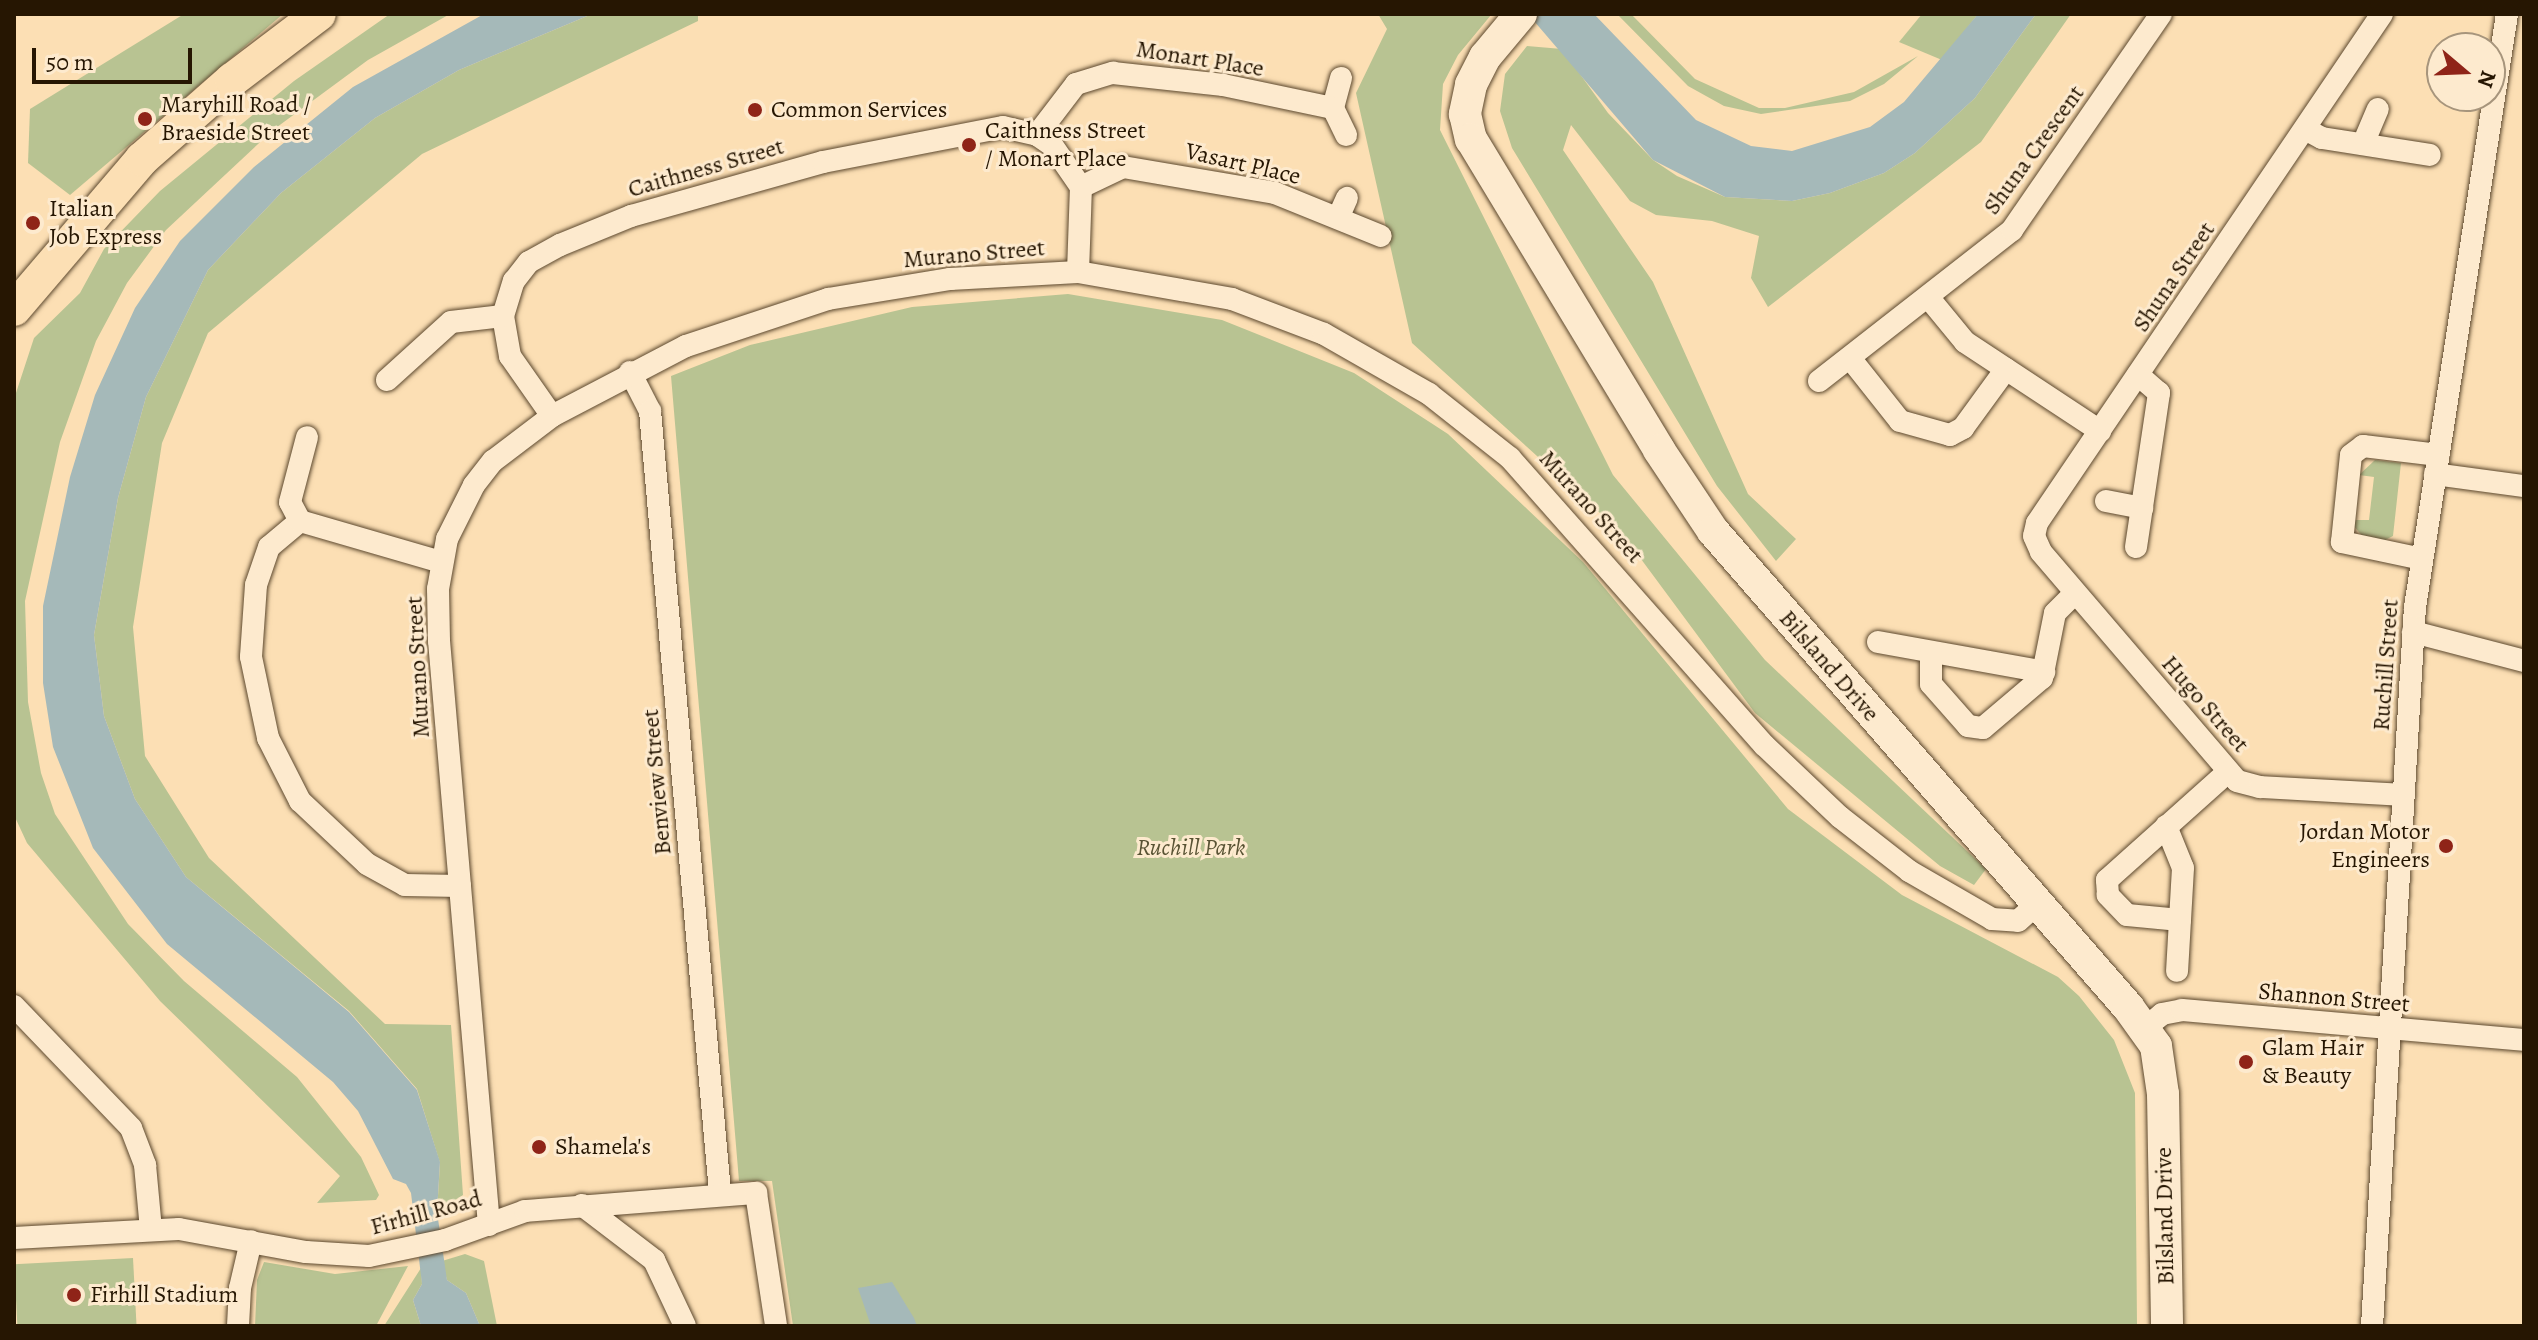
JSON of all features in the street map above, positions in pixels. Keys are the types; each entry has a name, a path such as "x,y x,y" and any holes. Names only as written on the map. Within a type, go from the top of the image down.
{"main road":[{"path":"14,309 142,159 240,73 319,14"},
{"name":"Bilsland Drive","path":"1521,14 1485,57 1471,85 1465,114 1479,155 1713,531 2145,1028 2158,1053 2163,1094 2167,1326"}],"street":[{"name":"Shuna Crescent","path":"1819,381 2017,224 2161,14"},
{"name":"Shuna Street","path":"2056,570 2038,547 2035,529 2382,14"},
{"name":"Ruchill Street","path":"2372,1326 2413,632 2436,464 2507,14"},
{"name":"Monart Place","path":"1037,135 1076,84 1113,73 1223,85 1333,108"},
{"path":"1341,78 1333,108 1346,135"},
{"path":"2363,144 2378,109"},
{"name":"Caithness Street","path":"552,416 510,356 503,316 514,281 529,262 631,216 916,140 1003,127 1037,135"},
{"path":"2305,129 2322,138 2430,155"},
{"path":"1037,135 1052,145 1081,187 1078,272"},
{"name":"Vasart Place","path":"1081,187 1123,167 1167,172 1343,208 1381,236"},
{"name":"Murano Street","path":"489,1225 439,641 441,562 474,485 519,438 630,372 686,346 828,299 950,279 1078,272 1190,290 1262,309 1360,353 1429,394 1534,482 1764,745 1840,817 1909,871 1992,919 2018,921 2037,904"},
{"path":"1928,297 1960,337 2100,431"},
{"path":"387,380 451,322 503,316"},
{"path":"1850,358 1900,421 1950,435 1963,428 2006,369"},
{"name":"Benview Street","path":"630,372 650,411 720,1193"},
{"path":"2136,547 2159,393 2138,375"},
{"path":"307,437 290,502 300,521 441,562"},
{"path":"2422,559 2342,542 2351,455 2359,446 2524,486"},
{"path":"2106,501 2142,508"},
{"path":"300,521 269,547 256,585 251,657 268,738 300,801 367,864 405,885 460,886"},
{"name":"Hugo Street","path":"2056,570 2228,772 2253,787 2403,795"},
{"path":"1931,653 1931,684 1975,730 1988,726 2044,672 2055,613 2075,593"},
{"path":"2413,632 2524,661"},
{"path":"1878,642 2044,672"},
{"path":"2180,920 2127,915 2106,886 2115,869 2228,772"},
{"path":"2166,826 2183,868 2177,971"},
{"path":"14,1006 131,1128 145,1165 151,1230"},
{"name":"Shannon Street","path":"2145,1028 2162,1014 2182,1010 2524,1040"},
{"name":"Firhill Road","path":"14,1238 151,1230 210,1232 333,1255 408,1250 525,1211 720,1193 756,1193 776,1326"},
{"path":"582,1205 654,1260 685,1326"},
{"path":"238,1326 238,1295 251,1241"}],"green space":[{"path":"184,14 283,14 70,195 28,163 30,109"},
{"path":"390,14 450,14 368,60 273,130 166,230 127,283 96,341 60,442 25,601 28,702 41,773 55,814 128,924 184,981 297,1077 361,1157 379,1195 376,1200 317,1203 340,1176 160,1001 27,843 14,815 14,399 34,338 80,293 104,249 160,191 294,81"},
{"path":"592,14 698,14 698,21 422,154 208,333 162,443 133,627 145,756 209,858 385,1024 451,1025 463,1195 437,1212 440,1163 417,1089 349,1011 186,877 135,799 104,716 94,635 118,498 146,397 208,270 281,193 375,118 459,70"},
{"path":"1378,14 1491,15 1458,55 1443,84 1440,130 1613,475 1765,660 1986,869 1974,885 1940,866 1755,713 1621,532 1412,343 1356,93 1387,29"},
{"path":"1617,14 1631,14 1695,79 1759,108 1785,108 1854,92 1918,56 1884,84 1850,101 1761,114 1724,106 1688,86"},
{"path":"1922,14 1978,14 1942,60 1899,42"},
{"path":"2036,14 2071,14 1981,142 1768,307 1751,278 1759,236 1712,221 1656,215 1630,201 1571,125 1563,150 1653,282 1748,494 1796,539 1776,561 1717,486 1512,148 1500,111 1505,74 1527,46 1562,49 1608,113 1653,160 1677,176 1725,197 1792,201 1830,193 1884,173 1915,153 1975,98"},
{"name":"Ruchill Park","path":"1068,294 1222,320 1354,373 1448,434 1583,562 1788,809 1902,895 2058,977 2079,996 2114,1040 2135,1093 2137,1326 793,1326 772,1181 739,1181 671,376 750,345 912,307"},
{"path":"2375,460 2401,463 2393,536 2383,541 2364,538 2352,524 2353,520 2369,520 2374,477 2359,475"},
{"path":"465,1254 484,1261 497,1326 480,1326 466,1293 447,1280 442,1261"},
{"name":"Firhill Stadium","path":"133,1258 137,1326 17,1326 14,1264"},
{"path":"264,1262 335,1274 408,1266 376,1326 255,1326 257,1280"},
{"path":"421,1268 422,1284 413,1300 421,1326 384,1326"}],"shaded area":[{"path":"484,14 592,14 459,70 375,118 281,193 208,270 146,397 118,498 94,635 104,716 135,799 186,877 349,1012 417,1090 440,1162 437,1212 447,1280 466,1293 480,1326 421,1326 413,1300 422,1284 411,1193 406,1184 393,1179 358,1111 333,1082 167,944 93,848 53,747 43,683 43,606 70,477 95,395 135,308 180,241 254,167 353,87"},
{"path":"1528,14 1594,14 1696,120 1751,146 1792,151 1870,127 1904,102 1978,14 2036,14 1975,98 1915,153 1884,173 1830,193 1792,201 1725,197 1653,160"},
{"path":"892,1282 917,1326 871,1326 858,1288"}],"place":[{"name":"Common Services","path":"755,110"},
{"name":"Maryhill Road / Braeside Street","path":"145,119"},
{"name":"Caithness Street / Monart Place","path":"969,145"},
{"name":"Italian Job Express","path":"33,223"},
{"name":"Jordan Motor Engineers","path":"2446,846"},
{"name":"Glam Hair & Beauty","path":"2246,1062"},
{"name":"Shamela's","path":"539,1147"},
{"name":"Firhill Stadium","path":"74,1295"}]}
